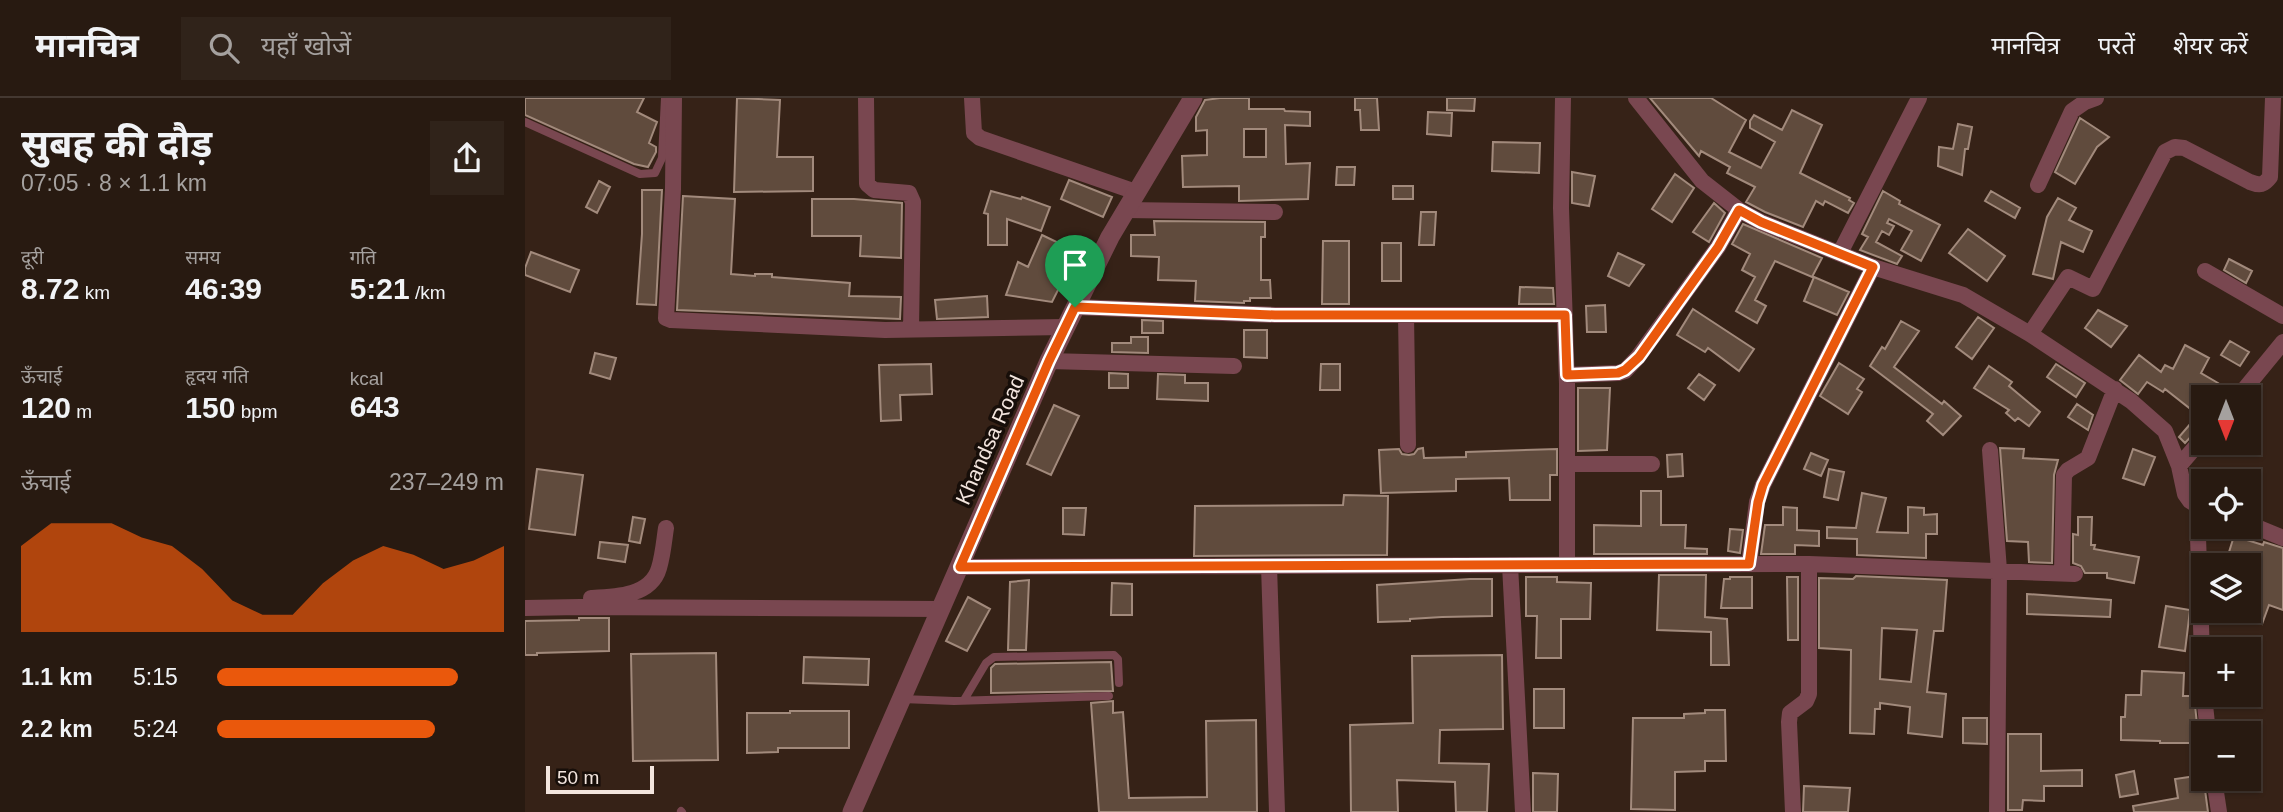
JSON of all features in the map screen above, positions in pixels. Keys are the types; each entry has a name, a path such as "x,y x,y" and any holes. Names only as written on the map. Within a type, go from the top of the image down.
{"street":[{"path":"674,98 673,189 666,318 911,330 1066,327"},
{"path":"866,98 867,184 874,190 909,193 913,202 911,330"},
{"path":"972,98 974,133 980,138 1136,192"},
{"name":"Khandsa Road","path":"852,812 1049,361 1125,210 1193,98"},
{"path":"1563,98 1561,208 1567,375 1567,565"},
{"path":"1636,98 1702,181 1739,210 1761,222 1873,267 1963,295 2115,389 2146,412 2165,431 2179,467 2185,494 2191,500"},
{"path":"1840,253 1919,98"},
{"path":"2038,185 2072,111 2096,98"},
{"path":"2030,334 2068,277 2093,289 2165,152 2175,147 2184,148 2257,185 2276,177 2273,98"},
{"path":"1125,210 1275,212"},
{"path":"1567,375 1607,375 1625,370 1639,357 1718,247 1739,210"},
{"path":"1749,564 1763,485 1873,267"},
{"path":"2205,271 2283,316"},
{"path":"1075,307 1275,315 1565,315"},
{"path":"1406,315 1408,445"},
{"path":"2248,385 2283,342"},
{"path":"1049,361 1234,366"},
{"path":"960,567 1809,564 2069,573 2064,475 2088,458 2115,389"},
{"path":"1990,450 2000,570 1997,812"},
{"path":"2179,467 2191,452"},
{"path":"1568,464 1653,464"},
{"path":"525,598 594,598 627,595 641,590 652,581 659,569 666,528"},
{"path":"2261,529 2283,538"},
{"path":"2201,539 2202,637"},
{"path":"1793,812 1789,722 1790,713 1806,701 1809,694 1809,564"},
{"path":"1510,565 1523,812"},
{"path":"1269,566 1277,812"},
{"path":"525,608 941,610"},
{"path":"2216,791 2219,812"}],"lane":[{"path":"525,122 640,174 655,173 661,158 665,98"},
{"path":"964,700 986,663 994,657 1114,655 1118,659 1119,683"},
{"path":"902,699 1109,696"}],"building":[{"path":"525,98 644,98 637,112 657,122 649,143 656,147 656,152 648,167 634,164 525,115"},
{"path":"737,98 780,100 777,157 813,157 813,191 734,192"},
{"path":"1249,98 1249,109 1310,112 1310,126 1285,125 1286,164 1310,163 1308,199 1239,201 1239,186 1183,187 1182,156 1207,155 1207,130 1196,131 1196,117 1205,100","holes":["1244,129 1266,129 1266,157 1244,157"]},
{"path":"1355,98 1377,98 1379,130 1361,130 1360,110 1355,110"},
{"path":"1447,98 1475,98 1474,111 1447,110"},
{"path":"1650,98 1711,98 1746,120 1729,152 1761,168 1775,142 1750,128 1754,115 1782,130 1792,110 1822,125 1800,173 1850,198 1854,203 1848,213 1825,201 1823,205 1816,201 1803,227 1765,212 1746,202 1755,187 1727,173 1730,167 1701,151 1699,156"},
{"path":"1428,112 1452,113 1451,136 1427,134"},
{"path":"2080,118 2109,137 2097,147 2075,184 2055,172"},
{"path":"1958,124 1972,127 1968,149 1965,149 1962,175 1938,166 1939,147 1953,149"},
{"path":"1493,142 1540,143 1539,173 1492,171"},
{"path":"1337,167 1355,167 1354,185 1336,185"},
{"path":"1572,172 1595,176 1589,206 1572,203"},
{"path":"1675,174 1694,188 1672,222 1652,209"},
{"path":"1069,180 1112,197 1103,217 1061,199"},
{"path":"599,181 610,187 597,213 586,207"},
{"path":"1393,186 1413,186 1413,199 1393,199"},
{"path":"642,190 662,190 656,305 637,304"},
{"path":"991,191 1021,199 1022,197 1050,207 1041,231 1007,219 1007,245 988,245 988,214 984,213"},
{"path":"1883,191 1900,201 1899,204 1940,225 1921,261 1901,250 1912,231 1889,219 1887,223 1894,226 1889,235 1882,231 1876,242 1902,256 1897,264 1860,250 1868,237 1862,234"},
{"path":"1991,191 2020,208 2015,218 1985,201"},
{"path":"683,196 735,199 731,274 772,274 772,277 850,283 849,296 901,297 900,319 677,310"},
{"path":"2058,198 2076,208 2069,220 2092,231 2083,252 2061,242 2053,279 2033,274 2047,217"},
{"path":"812,199 902,203 901,258 860,256 861,236 812,236"},
{"path":"1714,203 1725,213 1709,242 1693,232"},
{"path":"1421,212 1436,212 1434,245 1419,245"},
{"path":"1154,221 1265,222 1265,237 1261,237 1261,280 1270,280 1271,298 1250,298 1250,301 1244,303 1195,301 1196,281 1158,280 1159,257 1131,256 1131,235 1155,235"},
{"path":"1743,224 1822,258 1812,277 1775,261 1755,300 1766,306 1757,323 1736,311 1755,277 1742,270 1750,254 1732,244"},
{"path":"1968,229 2005,256 1987,281 1949,253"},
{"path":"1042,235 1065,246 1060,259 1072,264 1062,287 1060,286 1052,302 1006,295 1018,262 1028,267"},
{"path":"1323,241 1349,241 1349,304 1322,304"},
{"path":"1382,243 1401,243 1401,281 1382,281"},
{"path":"531,252 579,270 570,292 525,275"},
{"path":"1618,253 1644,265 1629,286 1608,276"},
{"path":"2229,259 2252,271 2246,283 2224,270"},
{"path":"1814,277 1849,292 1837,315 1804,301"},
{"path":"1520,287 1553,288 1554,304 1519,304"},
{"path":"987,296 988,317 937,319 935,300"},
{"path":"1605,305 1606,332 1587,332 1586,306"},
{"path":"1693,309 1754,349 1739,371 1708,348 1705,352 1677,335"},
{"path":"2098,310 2127,326 2111,347 2085,328"},
{"path":"1978,317 1994,328 1972,359 1956,347"},
{"path":"1142,320 1163,321 1163,333 1142,333"},
{"path":"1901,321 1919,331 1894,367 1961,416 1943,435 1927,421 1933,414 1870,366 1882,347 1885,349"},
{"path":"1244,330 1267,330 1267,358 1244,357"},
{"path":"1131,337 1148,337 1148,353 1112,352 1112,343 1131,343"},
{"path":"2230,341 2249,352 2240,366 2221,355"},
{"path":"2185,345 2209,358 2201,373 2218,383 2191,385 2191,409 2165,389 2163,392 2147,382 2138,394 2120,380 2139,355 2161,372 2165,365 2173,369"},
{"path":"595,353 616,358 610,379 590,373"},
{"path":"1839,363 1864,379 1857,389 1862,392 1848,414 1820,396"},
{"path":"931,364 932,394 900,395 901,420 881,421 879,365"},
{"path":"1321,364 1340,364 1340,390 1320,390"},
{"path":"2056,364 2085,383 2076,397 2047,377"},
{"path":"1989,366 2012,382 2009,386 2040,412 2029,426 2018,418 2015,421 2006,413 2009,410 1974,388"},
{"path":"1109,373 1128,374 1128,388 1109,388"},
{"path":"1158,374 1185,375 1185,383 1208,383 1208,401 1157,399"},
{"path":"1699,374 1715,385 1704,400 1688,388"},
{"path":"1578,388 1610,388 1607,450 1578,451"},
{"path":"2077,404 2093,415 2088,430 2068,417"},
{"path":"1054,405 1079,416 1051,475 1027,464"},
{"path":"2191,423 2191,436 2185,443 2179,437"},
{"path":"1423,448 1424,458 1466,457 1466,452 1557,449 1557,475 1550,475 1550,500 1510,500 1509,478 1456,479 1456,491 1381,493 1379,450 1399,449 1402,454 1409,455"},
{"path":"2000,448 2024,449 2023,458 2058,460 2054,475 2052,563 2029,562 2028,542 2007,541"},
{"path":"2133,449 2155,457 2144,485 2123,478"},
{"path":"1811,453 1828,460 1821,476 1804,469"},
{"path":"1682,454 1683,476 1668,477 1667,455"},
{"path":"537,469 583,475 575,535 529,529"},
{"path":"1829,469 1844,472 1838,500 1824,497"},
{"path":"1641,491 1661,491 1661,525 1686,525 1685,548 1707,549 1707,554 1594,554 1594,525 1641,526"},
{"path":"1862,493 1886,498 1877,532 1908,533 1908,507 1924,508 1924,515 1937,514 1937,534 1926,534 1926,558 1857,555 1857,539 1827,538 1827,527 1856,528"},
{"path":"1344,495 1388,496 1387,555 1194,556 1195,506 1343,505"},
{"path":"1783,507 1797,508 1797,530 1819,531 1819,546 1795,545 1795,554 1761,554 1765,525 1783,525"},
{"path":"1063,508 1086,508 1084,535 1063,534"},
{"path":"633,517 645,519 640,543 629,541"},
{"path":"2078,517 2092,517 2091,545 2095,545 2094,549 2139,557 2134,583 2107,578 2107,573 2085,573 2081,566 2073,563 2073,534 2078,535"},
{"path":"1730,529 1743,530 1740,553 1728,551"},
{"path":"2233,539 2263,545 2264,542 2283,548 2283,610 2269,605 2262,624 2259,623 2261,623 2261,553 2229,553"},
{"path":"600,542 628,545 625,562 598,558"},
{"path":"1659,575 1706,575 1705,617 1727,619 1729,665 1711,665 1711,632 1657,630"},
{"path":"1856,576 1947,580 1943,631 1934,631 1927,692 1946,694 1942,737 1908,733 1910,707 1880,703 1880,709 1875,709 1874,734 1850,733 1851,650 1819,648 1819,578 1853,579","holes":["1882,628 1917,630 1911,682 1880,679"]},
{"path":"1526,577 1557,577 1557,582 1591,583 1590,619 1561,619 1561,658 1536,658 1537,616 1526,616"},
{"path":"1752,577 1752,608 1721,608 1724,579"},
{"path":"1787,577 1798,577 1798,640 1788,640"},
{"path":"1492,579 1492,616 1378,622 1377,585"},
{"path":"1029,580 1026,650 1008,650 1010,582"},
{"path":"1112,583 1132,584 1132,615 1111,615"},
{"path":"2027,594 2111,600 2110,617 2027,614"},
{"path":"968,597 990,609 967,651 946,641"},
{"path":"2166,606 2190,610 2185,651 2159,647"},
{"path":"609,618 609,651 525,655 525,621"},
{"path":"716,653 718,760 633,761 631,654"},
{"path":"1502,655 1503,729 1440,730 1439,763 1489,764 1487,812 1456,812 1455,782 1397,780 1398,812 1351,812 1350,725 1413,723 1412,656"},
{"path":"804,657 869,659 868,685 803,683"},
{"path":"1111,662 1113,691 991,693 991,668 995,664"},
{"path":"2142,671 2184,673 2183,696 2191,696 2191,707 2195,707 2197,721 2191,721 2191,743 2121,740 2121,717 2125,717 2126,695 2141,695"},
{"path":"1534,689 1564,689 1564,728 1534,728"},
{"path":"1113,701 1113,713 1123,712 1129,798 1207,797 1206,721 1256,720 1257,812 1099,812 1091,703"},
{"path":"1705,710 1725,710 1726,761 1705,761 1705,771 1675,772 1675,810 1631,809 1633,718 1684,718 1684,714 1705,713"},
{"path":"849,711 849,748 778,748 778,752 747,753 747,713"},
{"path":"1963,718 1987,718 1987,744 1963,743"},
{"path":"2008,734 2041,734 2041,771 2082,770 2082,786 2044,786 2044,801 2023,800 2022,810 2008,810"},
{"path":"2134,771 2138,794 2120,797 2116,775"},
{"path":"1533,773 1558,774 1557,812 1533,812"},
{"path":"2191,777 2191,791 2205,791 2208,812 2134,812 2133,806 2178,798 2175,779"},
{"path":"1804,786 1850,788 1848,812 1803,812"}],"route":[{"path":"1739,210 1761,222 1873,267 1763,485 1749,564 960,567 1075,307 1275,315 1565,315 1567,375 1607,375 1625,370 1639,357 1718,247 1739,210"}]}
